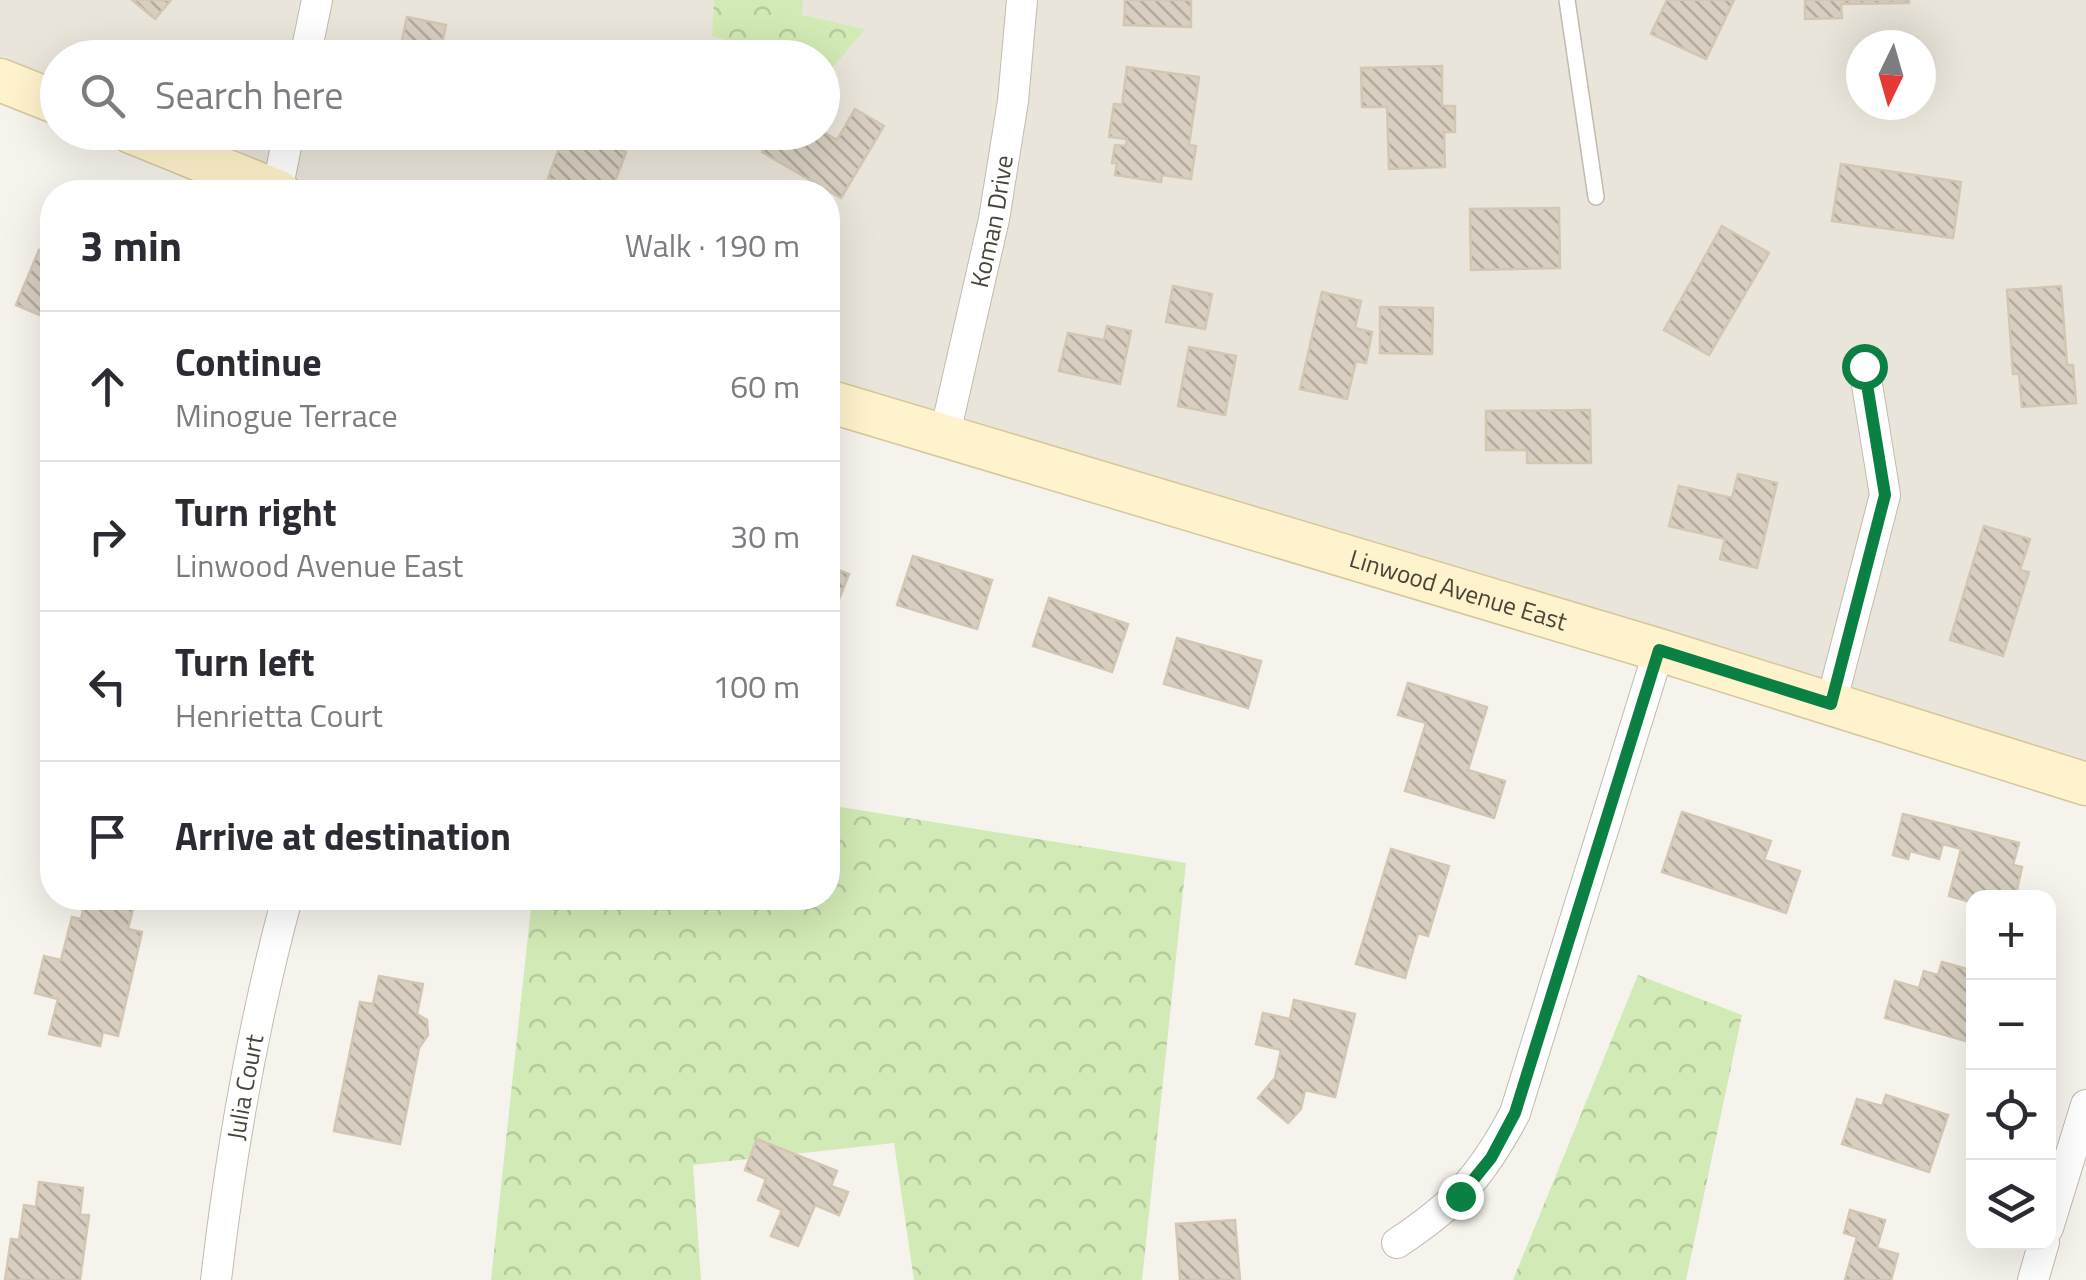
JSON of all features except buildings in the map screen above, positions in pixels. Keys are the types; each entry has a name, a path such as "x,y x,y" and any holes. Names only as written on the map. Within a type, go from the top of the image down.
{"main road":[{"path":"0,80 40,96"},
{"path":"175,150 249,180"},
{"name":"Linwood Avenue East","path":"840,405 1659,650 2086,784"}],"street":[{"path":"309,40 317,0"},
{"name":"Koman Drive","path":"944,438 994,219 1013,101 1022,0"},
{"path":"280,180 286,150"},
{"path":"1831,704 1885,495 1864,366"},
{"path":"1396,1243 1460,1196 1491,1158 1515,1113 1659,650"},
{"name":"Julia Court","path":"216,1280 240,1099 283,910"},
{"path":"2056,1202 2086,1105"},
{"path":"2033,1280 2042,1250"}],"lane":[{"path":"1567,0 1596,196"}],"shaded area":[{"path":"0,0 2086,0 2086,784 840,405 840,180 249,180 174,150 840,150 840,40 40,40 40,96 0,80"}],"green space":[{"path":"714,0 803,0 802,15 865,29 840,59 840,40 725,40 712,36"},
{"path":"840,807 1186,863 1142,1280 914,1280 894,1143 693,1165 701,1280 491,1280 531,910 840,910"},
{"path":"1638,975 1742,1015 1686,1280 1513,1280"}],"route":[{"path":"1460,1196 1491,1158 1515,1113 1659,650 1831,704 1885,495 1864,366"}]}
